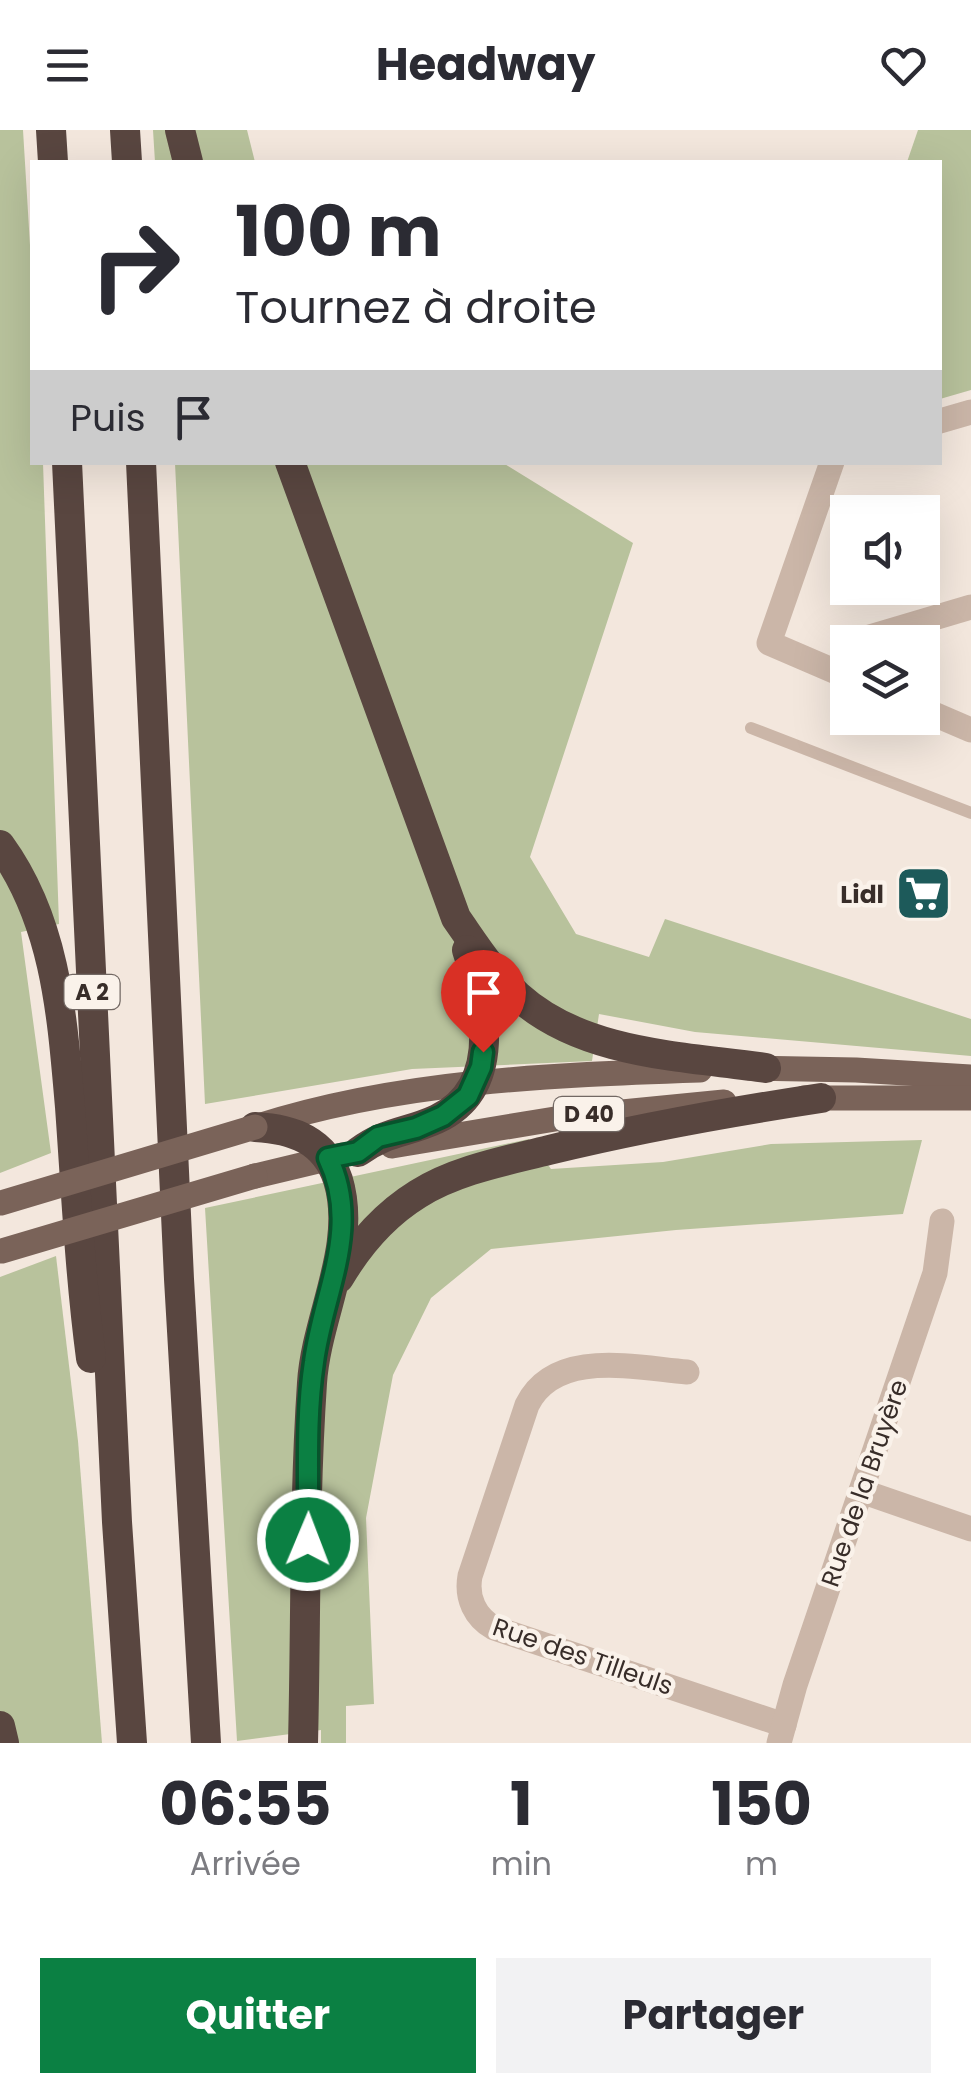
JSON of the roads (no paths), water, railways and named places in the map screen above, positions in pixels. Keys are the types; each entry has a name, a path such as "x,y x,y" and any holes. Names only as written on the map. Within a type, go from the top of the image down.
{"highway":[{"path":"51,130 52,160"},
{"path":"125,130 127,160"},
{"path":"180,130 188,160"},
{"name":"A 2","path":"67,465 117,1522 132,1743"},
{"path":"141,465 179,1279 206,1743"},
{"path":"291,465 456,918 479,989 484,1018 483,1052 468,1096 443,1116 416,1128 378,1137 358,1152"},
{"path":"0,846 21,875 38,913 60,1003 88,1337 117,1522"},
{"path":"456,918 521,1000 570,1029 634,1048 766,1068"},
{"path":"329,1298 347,1264 370,1234 416,1196 450,1178 621,1132 821,1098"},
{"path":"255,1127 296,1132 308,1138 328,1158 336,1174 344,1214 312,1383 303,1743"},
{"path":"0,1726 4,1743"}],"main road":[{"name":"D 40","path":"0,1203 337,1104 474,1084 597,1073 766,1068 971,1077"},
{"name":"D 40","path":"1,1251 328,1158 601,1113 821,1098 971,1098"}],"street":[{"path":"942,419 971,412"},
{"path":"830,669 769,643 831,465"},
{"path":"910,625 971,607"},
{"path":"803,658 830,649"},
{"path":"940,717 971,730"},
{"name":"Rue de la Bruyère","path":"781,1734 939,1261 942,1222"},
{"name":"Rue des Tilleuls","path":"687,1372 599,1366 572,1369 540,1385 527,1404 515,1439 470,1576 469,1597 478,1615 494,1628 781,1734"},
{"path":"860,1491 971,1529"}],"lane":[{"path":"750,728 971,813"}],"place":[{"name":"Lidl","path":"923,894"}]}
